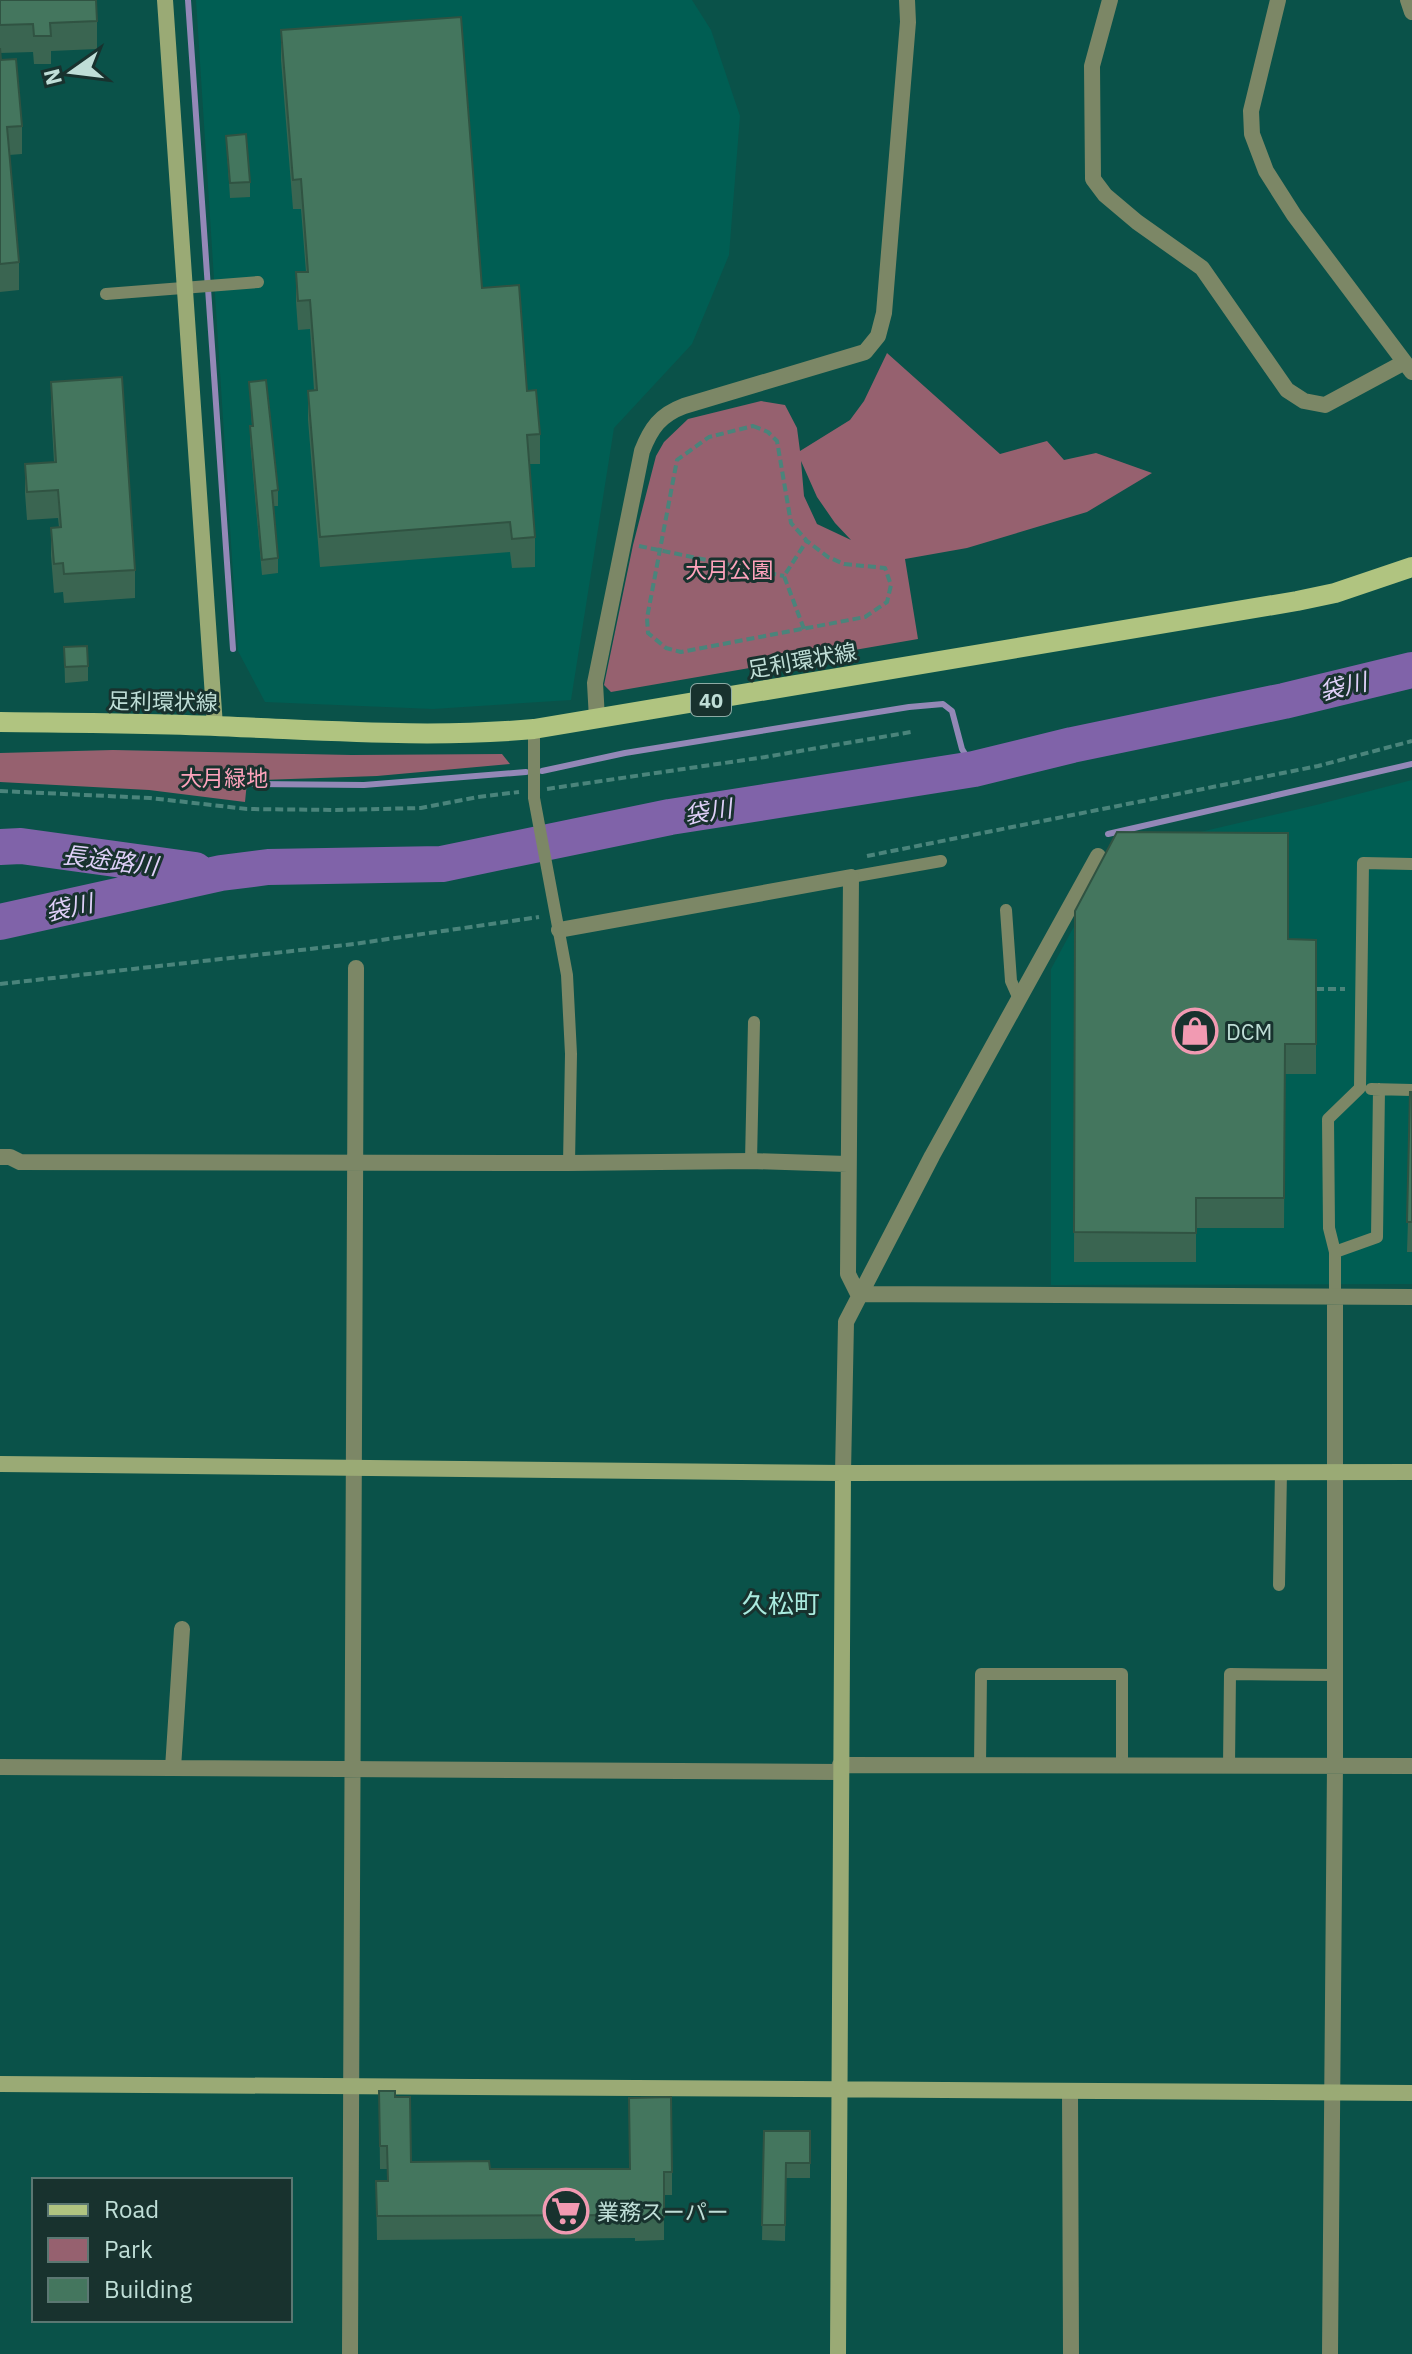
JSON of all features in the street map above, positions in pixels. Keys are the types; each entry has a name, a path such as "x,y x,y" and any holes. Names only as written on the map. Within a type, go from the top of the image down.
{"main road":[{"name":"足利環状線","path":"0,722 431,734 481,734 534,729 1297,601 1335,593 1412,567"}],"street":[{"path":"165,0 215,726"},
{"path":"597,719 595,683 642,451 651,429 667,412 865,352 878,336 884,313 908,22 907,0"},
{"path":"1110,0 1092,66 1093,179 1105,195 1202,268 1287,390 1304,401 1325,405 1408,368 1294,215 1266,171 1252,134 1251,111 1278,0"},
{"path":"1408,0 1412,12"},
{"path":"838,2354 840,1768 846,1322 858,1294 1098,856"},
{"path":"559,930 851,877 848,1274 858,1294"},
{"path":"350,2354 356,968"},
{"path":"0,1157 10,1157 20,1162 751,1161 847,1164"},
{"path":"858,1294 1412,1297"},
{"path":"1330,2354 1335,1297"},
{"path":"0,1464 843,1473 1412,1472"},
{"path":"173,1768 182,1629"},
{"path":"0,1767 354,1770 980,1765 1412,1766"},
{"path":"0,2084 1412,2093"},
{"path":"1070,2092 1071,2354"}],"lane":[{"path":"106,294 258,282"},
{"path":"534,729 533,793 549,912 559,930 567,975 570,1016 569,1163"},
{"path":"851,877 941,861"},
{"path":"1335,1297 1335,1252 1329,1228 1328,1119 1360,1088 1363,863 1412,864"},
{"path":"1006,910 1011,981 1019,999"},
{"path":"751,1161 754,1022"},
{"path":"1360,1088 1412,1090"},
{"path":"1335,1252 1377,1237 1379,1089"},
{"path":"1279,1585 1281,1472"},
{"path":"980,1765 981,1674 1122,1674 1122,1765"},
{"path":"1229,1765 1230,1674 1335,1675"}],"path":[{"path":"753,426 768,432 777,441 788,514 791,523 807,541 828,557 844,564 885,568 891,585 887,602 865,617 681,652 666,648 648,633 647,618 658,550 677,460 709,437 753,426"},
{"path":"784,576 807,541"},
{"path":"633,545 784,576"},
{"path":"784,576 804,629"},
{"path":"0,791 150,798 247,809 421,808 911,732"},
{"path":"865,856 1303,770 1412,741"},
{"path":"0,984 340,946 549,912"},
{"path":"1316,989 1361,990"}],"shaded area":[{"path":"196,0 692,0 711,30 740,116 729,255 692,344 614,428 571,700 433,709 265,702 238,651"},
{"path":"1412,780 1412,1284 1051,1285 1051,969 1114,852"}],"green space":[{"name":"大月公園","path":"887,353 1000,454 1047,441 1064,460 1096,453 1152,473 1087,512 967,548 905,559 918,639 611,692 604,685 633,545 656,456 664,442 688,419 761,401 785,405 797,428 800,451 850,420 864,401","holes":["801,461 817,497 835,523 851,540 817,524 804,496"]},
{"name":"大月緑地","path":"113,750 352,755 502,754 510,764 377,776 247,782 245,802 149,790 0,782 0,753"}],"building":[{"path":"0,0 96,0 97,21 50,23 51,36 34,36 33,24 0,25"},
{"path":"461,17 482,288 519,285 527,391 536,390 540,434 527,435 535,537 512,539 510,522 320,537 308,391 317,390 310,300 298,301 296,272 308,272 301,179 293,180 281,30"},
{"path":"0,48 1,60 16,59 22,126 7,127 19,262 0,264"},
{"path":"246,134 250,182 230,183 226,136"},
{"path":"122,377 135,570 64,574 63,563 54,564 51,528 61,527 58,490 27,492 25,464 56,462 51,382"},
{"path":"266,380 278,490 272,491 278,558 262,560 249,382"},
{"path":"87,646 88,666 65,667 64,647"},
{"name":"DCM","path":"1117,832 1288,833 1288,939 1316,940 1316,1044 1285,1044 1284,1198 1196,1198 1196,1233 1074,1232 1075,911"},
{"path":"1410,1092 1412,1222 1407,1222"},
{"path":"379,2091 395,2091 395,2097 410,2097 411,2162 489,2161 490,2169 630,2169 629,2098 671,2097 672,2172 664,2172 664,2217 377,2216 376,2181 388,2181 387,2146 380,2146"},
{"path":"764,2131 810,2131 810,2163 786,2163 785,2225 762,2225"}],"waterway":[{"path":"188,0 233,649"},
{"name":"袋川","path":"0,922 221,873 268,867 442,864 670,817 974,769 1412,670"},
{"path":"542,771 625,753 943,704 952,711 962,749 974,769"},
{"path":"1108,834 1412,764"},
{"path":"254,784 364,785 526,772"},
{"name":"長途路川","path":"0,847 21,846 195,870"}],"place":[{"name":"DCM","path":"1195,1031"},
{"name":"業務スーパー","path":"566,2211"}],"district":[{"name":"久松町","path":"781,1603"}]}
